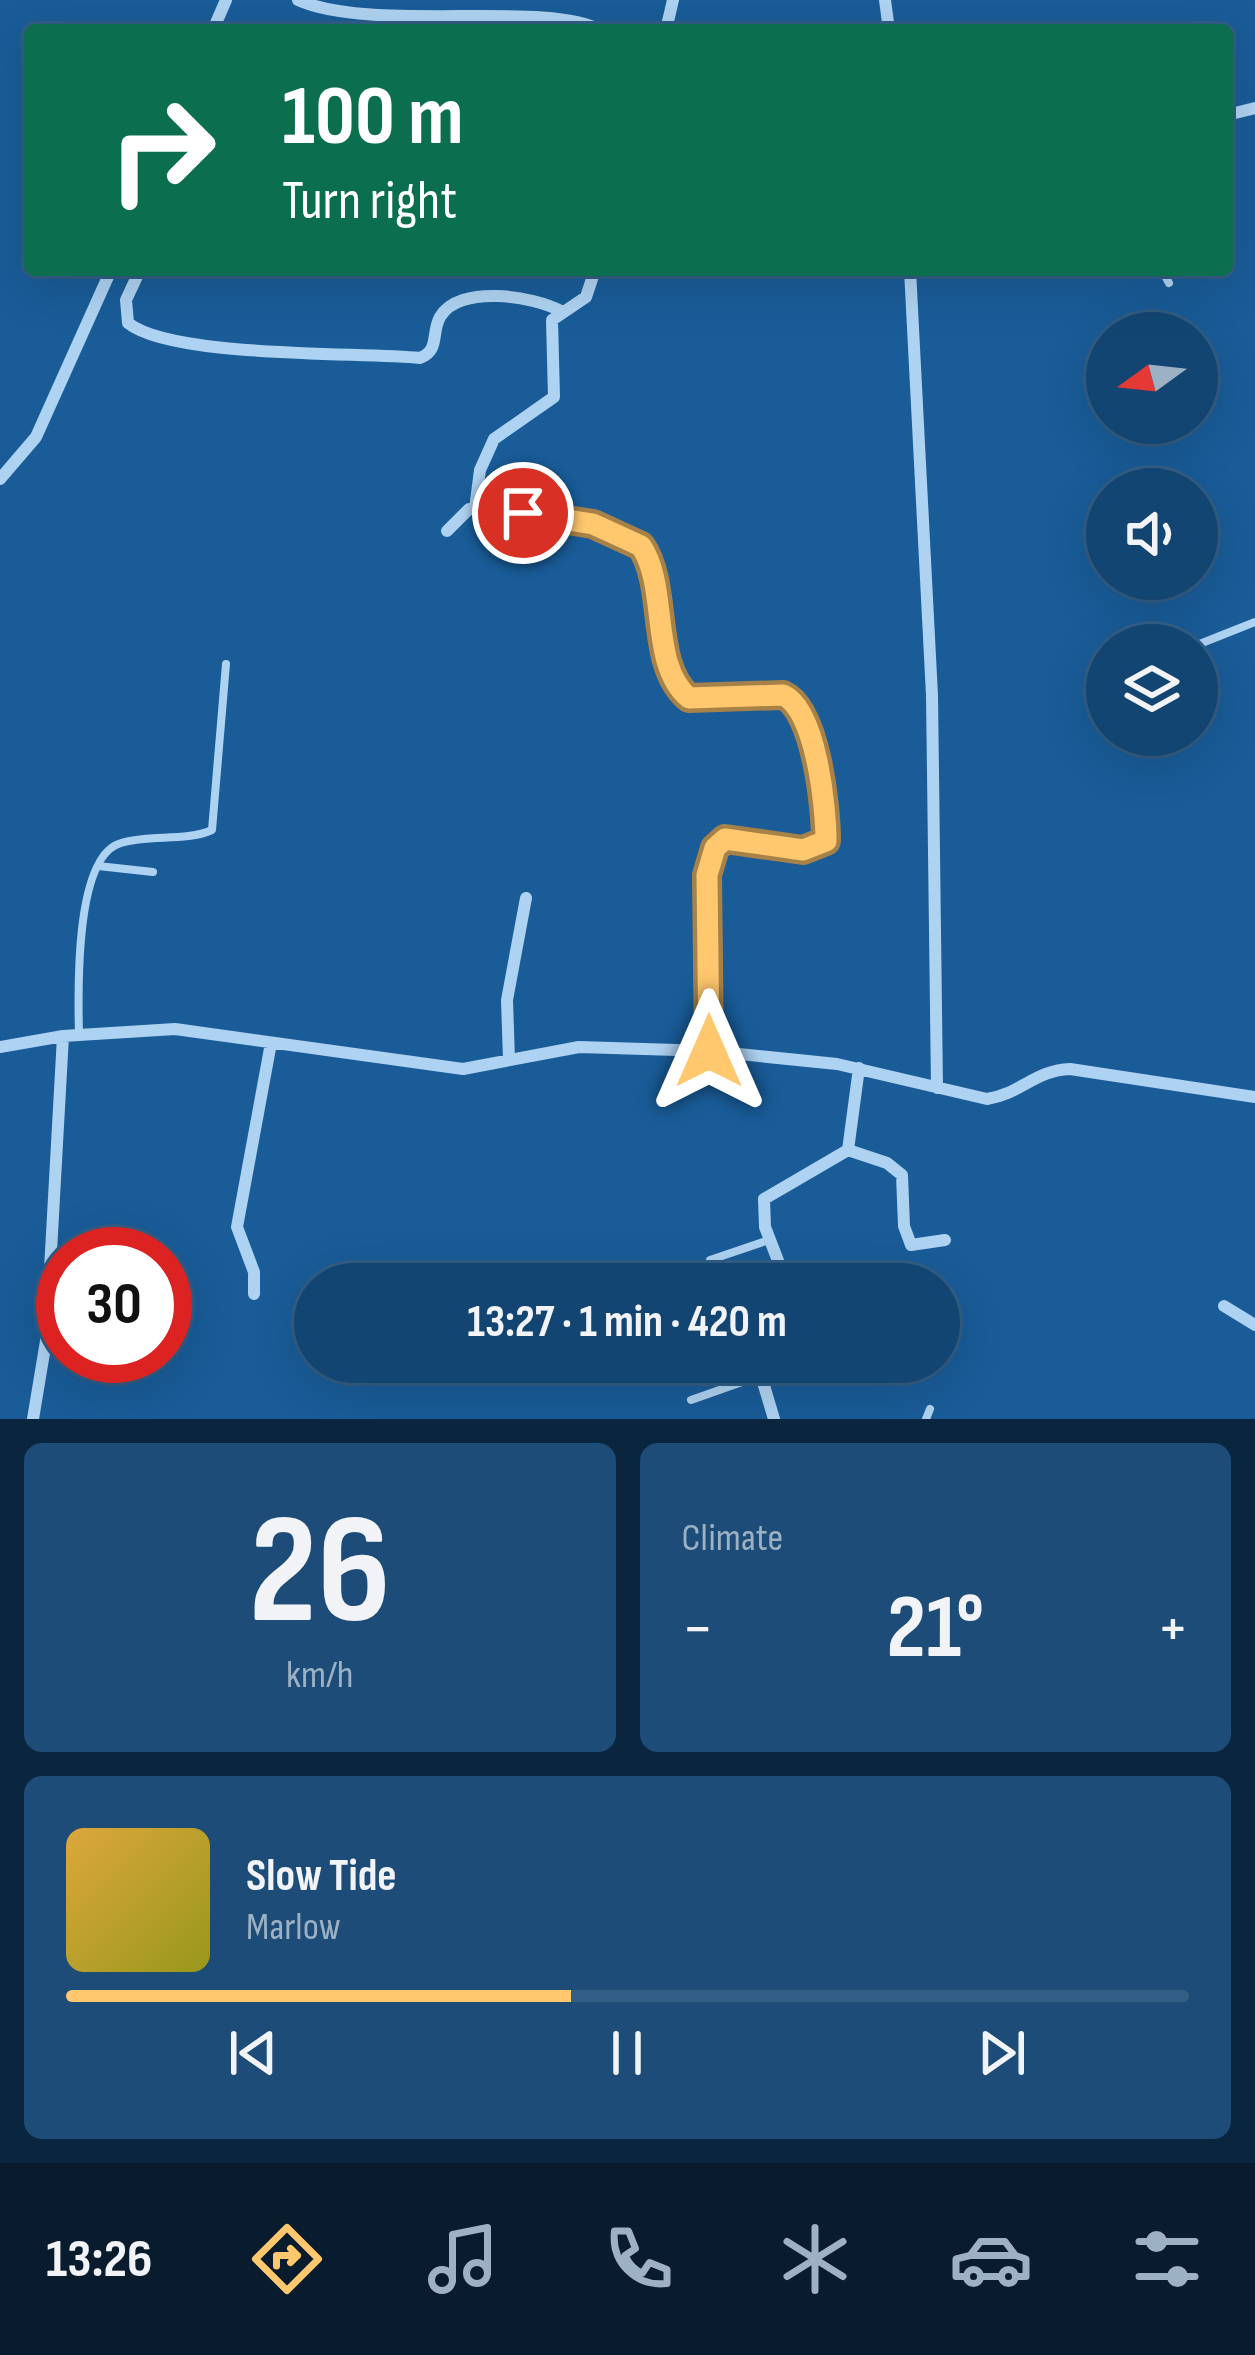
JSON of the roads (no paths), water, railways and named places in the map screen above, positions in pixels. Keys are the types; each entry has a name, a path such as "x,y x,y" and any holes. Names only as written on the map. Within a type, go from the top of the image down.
{"street":[{"path":"298,0 343,9 545,8 581,14 593,24"},
{"path":"0,479 36,437 108,276"},
{"path":"137,276 125,300 128,323 161,338 230,347 420,358 433,347 441,315 461,300 501,297 561,311"},
{"path":"476,509 480,470 494,439 554,397 550,336 561,311 586,297 593,276"},
{"path":"910,276 932,695 937,1088"},
{"path":"447,531 461,512 476,509 569,519 628,536 647,555 678,689 704,700 783,695 794,699 816,759 826,841 803,850 725,839 715,848 707,875 709,1051"},
{"path":"508,1060 509,982 526,898"},
{"path":"0,1047 63,1036 175,1029 463,1070 579,1047 709,1051 859,1068 987,1099 1006,1096 1040,1072 1070,1069 1255,1097"},
{"path":"33,1419 46,1341 63,1036"},
{"path":"254,1294 254,1272 237,1227 271,1043"},
{"path":"848,1150 859,1068"},
{"path":"778,1263 762,1214 769,1193 848,1150 887,1163 902,1175 904,1226 911,1245 944,1240"},
{"path":"1224,1306 1255,1325"},
{"path":"764,1383 774,1419"}],"lane":[{"path":"1165,276 1168,283"},
{"path":"1218,636 1255,622"},
{"path":"80,1035 77,955 98,866 118,843 212,830 226,664"},
{"path":"98,866 153,872"},
{"path":"711,1263 769,1240"},
{"path":"691,1400 729,1383"},
{"path":"926,1419 930,1408"}]}
